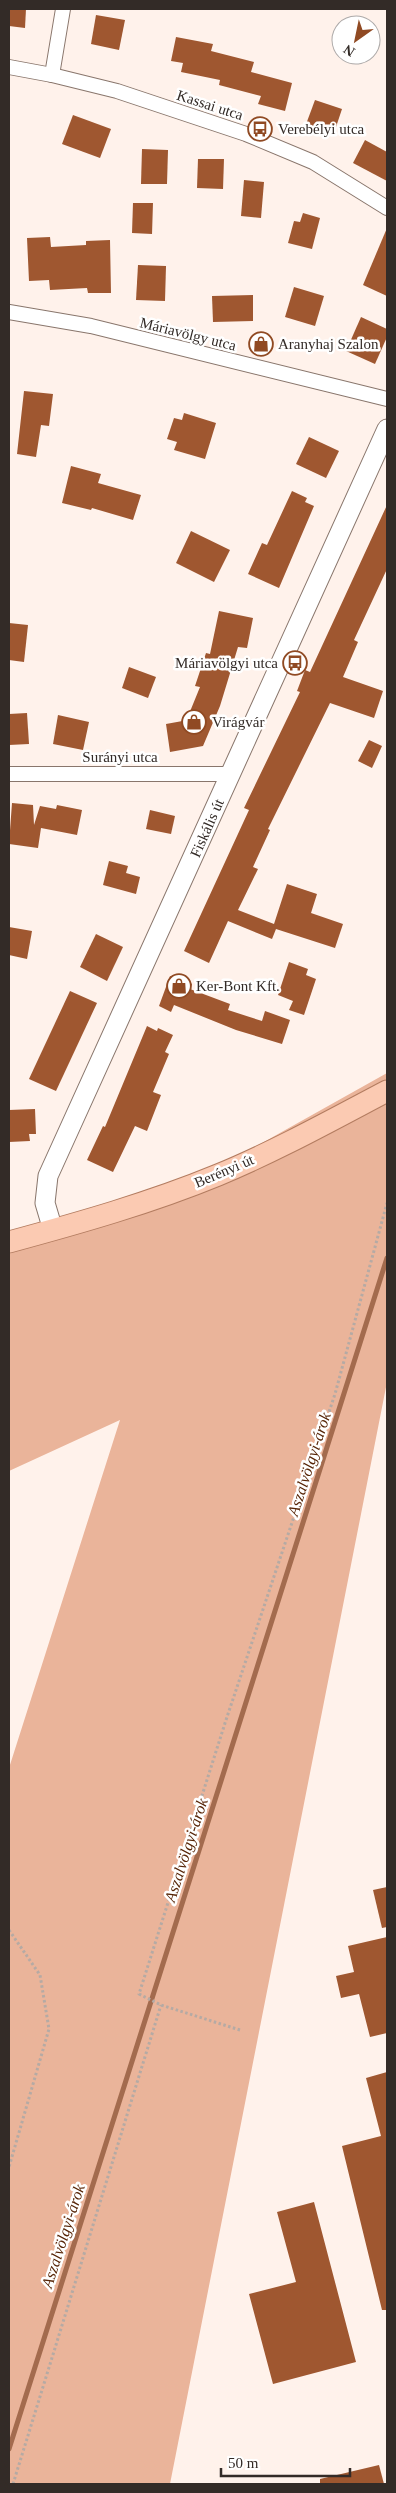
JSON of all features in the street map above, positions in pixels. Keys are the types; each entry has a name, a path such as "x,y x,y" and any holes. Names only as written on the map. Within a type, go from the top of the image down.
{"main road":[{"name":"Berényi út","path":"9,1242 163,1195 218,1175 284,1144 387,1091"}],"street":[{"path":"52,75 63,9"},
{"name":"Kassai utca","path":"9,67 52,75 117,91 281,147 312,162 387,208"},
{"name":"Máriavölgy utca","path":"9,312 91,326 387,400"},
{"name":"Fiskális út","path":"53,1230 45,1203 48,1176 387,429"},
{"name":"Surányi utca","path":"9,774 231,774"}],"path":[{"path":"240,2030 161,2005 139,1994 226,1720 335,1394 387,1203"},
{"path":"9,1930 40,1975 49,2029 9,2167"},
{"path":"13,2484 161,2005"}],"shaded area":[{"path":"387,1073 387,1382 170,2484 9,2484 9,1768 120,1420 9,1471 9,1251 176,1191"}],"building":[{"path":"10,9 26,9 25,28 9,26"},
{"path":"96,15 125,20 119,50 91,44"},
{"path":"176,37 213,44 211,51 254,62 251,72 292,83 285,111 258,104 261,96 219,85 220,80 181,72 183,63 171,61"},
{"path":"315,100 342,109 333,136 305,127"},
{"path":"73,115 111,129 100,158 62,144"},
{"path":"365,140 387,152 387,181 353,163"},
{"path":"142,149 168,150 167,184 141,184"},
{"path":"198,159 224,159 223,189 197,188"},
{"path":"244,180 264,182 261,218 241,216"},
{"path":"133,203 153,203 152,234 132,233"},
{"path":"303,213 320,218 312,249 288,243 294,221 300,222"},
{"path":"387,228 387,296 363,285"},
{"path":"50,237 51,247 86,245 86,241 110,240 111,293 88,293 87,288 50,290 49,280 29,281 27,238"},
{"path":"138,265 166,266 165,301 136,300"},
{"path":"294,287 324,296 315,326 285,317"},
{"path":"253,295 253,321 213,322 212,296"},
{"path":"361,317 387,329 387,337 375,364 346,351"},
{"path":"24,391 53,394 49,426 41,425 36,457 17,454"},
{"path":"184,413 216,423 205,459 174,450 177,442 167,439 174,418 182,420"},
{"path":"309,437 339,451 326,478 296,464"},
{"path":"71,466 101,474 98,483 141,495 133,520 92,508 91,510 62,503"},
{"path":"292,491 307,498 305,502 314,506 279,588 248,574 262,543 267,545"},
{"path":"387,505 387,569 354,640 358,642 343,677 383,691 374,718 330,703 268,829 270,830 253,867 258,869 238,910 274,924 287,884 317,894 311,913 343,924 335,948 276,929 272,939 228,921 209,963 184,951 249,810 244,808 300,692 297,691 305,670 310,672"},
{"path":"191,531 230,550 214,582 176,563"},
{"path":"219,611 253,618 247,648 238,647 220,706 203,746 170,752 166,724 199,718 189,714 200,687 195,686 206,653 210,654"},
{"path":"9,623 28,625 24,662 9,660"},
{"path":"129,667 156,677 148,698 122,688"},
{"path":"27,713 29,744 9,745 9,714"},
{"path":"58,715 89,722 83,750 53,744"},
{"path":"369,740 382,746 372,768 358,761"},
{"path":"12,803 33,805 34,825 40,806 56,809 57,805 82,810 77,835 41,828 38,848 9,844"},
{"path":"150,810 175,816 171,834 146,829"},
{"path":"109,861 128,866 126,873 140,877 136,894 103,885"},
{"path":"9,927 32,931 27,959 9,955"},
{"path":"96,934 123,947 107,981 80,967"},
{"path":"289,962 308,969 306,975 316,979 304,1015 289,1010 293,1001 278,995"},
{"path":"170,976 192,984 190,989 230,1004 228,1010 262,1021 265,1011 290,1020 282,1044 236,1030 174,1005 171,1012 159,1006"},
{"path":"70,991 97,1003 56,1091 29,1079"},
{"path":"147,1026 157,1031 158,1028 173,1035 165,1052 169,1054 153,1092 161,1095 147,1131 135,1126 113,1172 87,1160 103,1126 105,1127"},
{"path":"35,1109 36,1134 29,1134 30,1141 9,1142 9,1110"},
{"path":"387,1887 387,1927 382,1928 373,1890"},
{"path":"387,1937 387,2033 370,2037 359,1994 341,1998 336,1976 354,1972 348,1946"},
{"path":"387,2072 387,2310 382,2310 342,2146 381,2136 366,2078"},
{"path":"314,2202 356,2362 273,2384 249,2294 296,2282 277,2212"},
{"path":"379,2465 384,2484 320,2484 320,2479"}],"waterway":[{"name":"Aszalvölgyi-árok","path":"9,2449 387,1258"}],"place":[{"name":"Verebélyi utca","path":"260,129"},
{"name":"Aranyhaj Szalon","path":"261,344"},
{"name":"Máriavölgyi utca","path":"295,663"},
{"name":"Virágvár","path":"194,722"},
{"name":"Ker-Bont Kft.","path":"179,986"}]}
